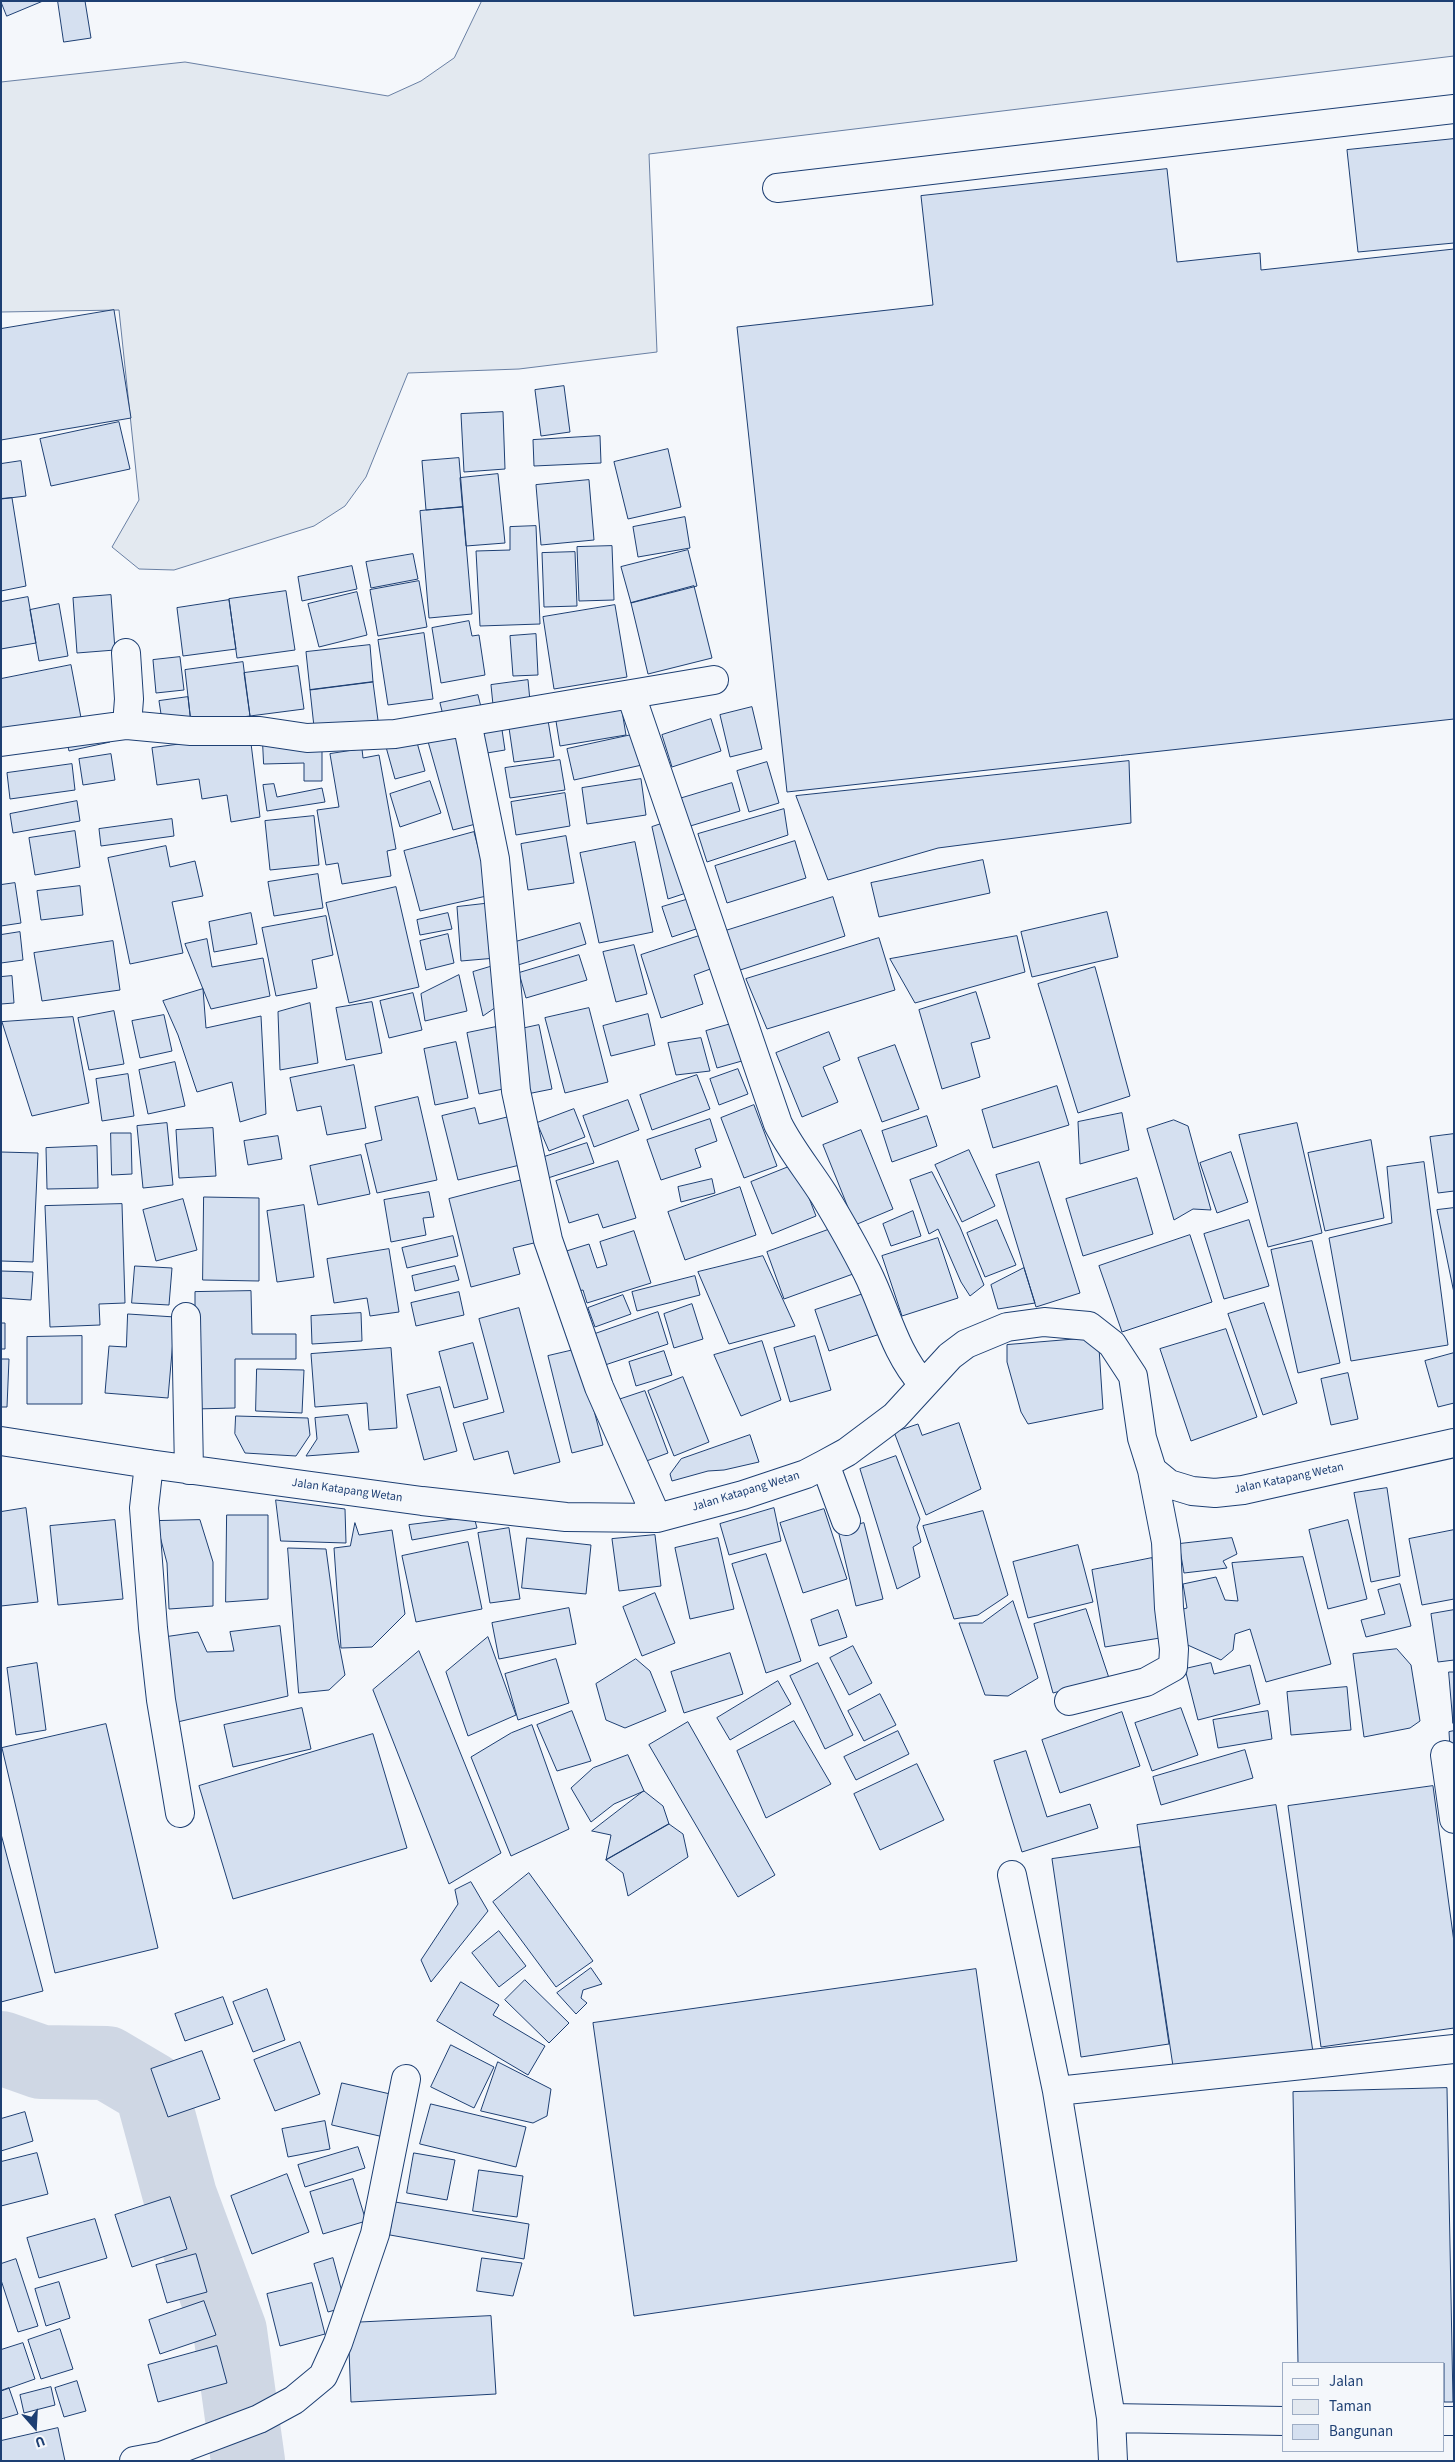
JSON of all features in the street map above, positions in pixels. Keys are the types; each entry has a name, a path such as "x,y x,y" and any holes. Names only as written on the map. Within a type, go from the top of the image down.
{"street":[{"path":"777,188 1454,110"},
{"path":"126,653 129,700 127,725"},
{"path":"1,742 127,725 191,731 260,731 307,738 395,734 714,680"},
{"path":"631,695 778,1124 788,1144 824,1195 844,1230 867,1272 907,1365 923,1384"},
{"path":"467,722 496,859 516,1091 548,1240 600,1387 657,1518"},
{"path":"186,1317 189,1470"},
{"name":"Jalan Katapang Wetan","path":"1,1441 189,1470 566,1517 657,1518 759,1490 806,1474 847,1452 895,1416 950,1356 966,1344 1007,1327 1044,1322 1089,1326 1112,1344 1133,1376 1142,1438 1152,1470 1169,1484 1192,1492 1215,1493 1282,1483 1454,1443"},
{"path":"149,1464 144,1508 153,1628 161,1700 180,1813"},
{"path":"825,1464 846,1521"},
{"path":"1069,1701 1146,1682 1173,1667 1174,1649 1169,1608 1166,1542 1152,1470"},
{"path":"1444,1756 1454,1819"},
{"path":"1012,1875 1057,2091 1111,2418 1114,2461"},
{"path":"1057,2091 1454,2049"},
{"path":"134,2461 161,2456 259,2420 294,2400 323,2376 338,2343 375,2234 406,2079"},
{"path":"1111,2418 1282,2421"}],"green space":[{"path":"482,1 1454,1 1454,56 649,154 657,352 519,369 408,373 366,477 345,506 314,526 174,570 139,569 112,547 139,500 119,310 1,312 1,82 185,62 388,96 421,81 454,58"}],"building":[{"path":"1,1 43,1 7,16"},
{"path":"58,1 85,1 91,38 64,42"},
{"path":"1454,139 1454,243 1358,252 1347,150"},
{"path":"1167,169 1177,262 1260,253 1261,270 1454,249 1454,719 787,792 737,327 933,305 921,196"},
{"path":"114,310 131,418 1,440 1,329"},
{"path":"564,386 570,432 541,436 535,390"},
{"path":"503,412 505,469 464,472 461,414"},
{"path":"119,422 130,469 51,486 40,439"},
{"path":"600,436 601,463 534,466 533,440"},
{"path":"668,449 681,507 628,519 614,462"},
{"path":"459,458 463,507 426,510 422,461"},
{"path":"21,461 26,496 1,499 1,464"},
{"path":"498,474 505,543 466,546 460,478"},
{"path":"589,480 594,540 541,545 536,485"},
{"path":"12,498 26,586 1,591 1,499"},
{"path":"463,507 472,614 429,618 420,511"},
{"path":"685,517 690,548 638,557 633,527"},
{"path":"536,526 540,624 480,626 476,551 510,550 510,527"},
{"path":"612,546 614,600 579,601 577,547"},
{"path":"688,550 697,586 631,603 621,567"},
{"path":"575,552 577,606 544,607 542,553"},
{"path":"413,554 418,579 371,588 366,562"},
{"path":"352,566 357,589 302,601 298,577"},
{"path":"419,581 427,627 378,636 370,590"},
{"path":"694,586 712,658 648,674 631,603"},
{"path":"286,591 295,650 237,658 229,599"},
{"path":"357,592 367,635 319,647 308,604"},
{"path":"111,595 115,650 77,653 73,598"},
{"path":"28,597 36,643 1,649 1,602"},
{"path":"229,600 236,649 183,656 177,608"},
{"path":"59,604 68,656 39,661 30,610"},
{"path":"615,605 627,677 554,689 543,617"},
{"path":"469,621 472,636 479,635 485,675 441,683 432,628"},
{"path":"424,633 433,699 388,705 378,640"},
{"path":"536,634 538,675 513,676 510,636"},
{"path":"370,645 373,682 310,690 306,652"},
{"path":"180,657 184,690 156,693 153,660"},
{"path":"243,662 250,716 191,723 185,670"},
{"path":"71,665 82,723 1,738 1,679"},
{"path":"298,666 304,709 250,716 244,673"},
{"path":"528,680 530,701 493,705 491,685"},
{"path":"373,682 379,728 315,736 310,690"},
{"path":"478,695 482,711 444,719 440,703"},
{"path":"188,697 191,723 163,727 159,701"},
{"path":"621,705 626,735 560,746 555,715"},
{"path":"752,707 762,749 730,757 720,715"},
{"path":"547,714 554,757 514,762 508,721"},
{"path":"711,719 721,751 672,767 662,735"},
{"path":"501,723 505,750 481,754 477,727"},
{"path":"461,729 487,821 453,830 427,738"},
{"path":"108,730 110,742 69,751 66,738"},
{"path":"636,734 642,765 574,780 567,749"},
{"path":"250,735 260,817 231,822 227,795 202,799 199,779 157,785 152,748"},
{"path":"416,739 425,771 395,779 386,747"},
{"path":"263,743 322,743 322,781 304,781 304,763 264,764"},
{"path":"362,749 363,758 379,755 396,849 387,851 391,876 342,884 338,863 326,865 317,810 339,807 330,754"},
{"path":"111,754 115,780 83,785 79,759"},
{"path":"560,760 565,790 510,798 505,768"},
{"path":"1129,761 1131,823 938,848 828,880 796,796"},
{"path":"767,762 779,803 749,812 737,771"},
{"path":"72,764 75,790 10,799 7,773"},
{"path":"641,779 646,815 587,824 582,788"},
{"path":"430,781 441,813 400,827 390,794"},
{"path":"732,783 740,811 687,827 679,799"},
{"path":"274,784 277,797 322,788 325,802 267,811 263,785"},
{"path":"565,793 570,826 516,835 511,802"},
{"path":"77,801 80,821 13,833 10,814"},
{"path":"784,809 788,835 707,862 698,834"},
{"path":"314,816 319,865 270,870 265,821"},
{"path":"172,819 174,836 101,846 99,829"},
{"path":"667,822 686,893 668,899 652,827"},
{"path":"75,831 80,867 35,875 29,838"},
{"path":"474,832 491,895 420,911 404,851"},
{"path":"566,836 574,883 528,890 521,844"},
{"path":"795,841 806,878 727,903 715,866"},
{"path":"635,842 653,932 599,943 580,853"},
{"path":"166,846 170,867 195,861 203,896 172,902 183,953 130,964 108,858"},
{"path":"983,860 990,893 879,917 871,883"},
{"path":"318,874 323,908 274,916 268,882"},
{"path":"15,883 21,923 1,926 1,885"},
{"path":"80,886 83,915 41,920 37,891"},
{"path":"396,887 419,987 349,1003 326,903"},
{"path":"833,897 845,936 731,973 719,933"},
{"path":"689,899 699,928 672,937 662,907"},
{"path":"492,903 496,958 461,961 457,907"},
{"path":"1107,912 1118,957 1032,977 1021,932"},
{"path":"251,913 257,944 214,952 209,922"},
{"path":"448,913 452,929 420,935 417,920"},
{"path":"326,916 333,955 312,960 317,988 276,996 262,928"},
{"path":"580,923 586,944 518,965 512,943"},
{"path":"20,932 23,960 1,963 1,935"},
{"path":"448,934 454,963 426,970 420,941"},
{"path":"702,935 713,968 694,975 703,1004 661,1018 641,955"},
{"path":"1017,936 1025,972 915,1003 890,959"},
{"path":"879,938 895,990 767,1029 746,979"},
{"path":"207,939 212,967 263,958 270,996 211,1009 185,944"},
{"path":"113,941 120,990 42,1001 34,953"},
{"path":"634,945 647,994 616,1002 603,952"},
{"path":"579,955 587,980 526,998 519,973"},
{"path":"493,966 496,1007 483,1016 473,972"},
{"path":"1095,967 1130,1096 1078,1113 1038,984"},
{"path":"459,975 467,1011 425,1021 421,994"},
{"path":"12,976 14,1003 1,1004 1,977"},
{"path":"203,989 206,1028 261,1016 266,1114 240,1122 232,1082 197,1092 178,1035 163,1001"},
{"path":"976,992 990,1038 971,1043 980,1077 942,1089 919,1010"},
{"path":"413,993 422,1030 389,1038 380,1001"},
{"path":"372,1002 382,1053 346,1060 336,1008"},
{"path":"310,1003 318,1063 280,1070 278,1012"},
{"path":"589,1008 608,1082 565,1093 545,1018"},
{"path":"114,1011 124,1064 89,1070 78,1018"},
{"path":"648,1014 655,1045 611,1056 603,1026"},
{"path":"164,1015 172,1051 140,1058 132,1021"},
{"path":"73,1017 89,1103 32,1116 2,1022"},
{"path":"738,1022 749,1059 717,1068 706,1031"},
{"path":"539,1025 552,1089 527,1094 516,1030"},
{"path":"496,1027 508,1088 479,1094 467,1033"},
{"path":"829,1032 840,1060 823,1067 838,1102 802,1117 776,1053"},
{"path":"701,1038 710,1071 676,1075 668,1043"},
{"path":"456,1042 468,1098 435,1105 424,1049"},
{"path":"895,1045 919,1109 882,1122 858,1058"},
{"path":"175,1062 185,1106 148,1114 139,1070"},
{"path":"354,1065 366,1128 327,1135 321,1106 297,1111 290,1078"},
{"path":"738,1069 748,1094 719,1105 710,1079"},
{"path":"128,1074 134,1116 102,1121 96,1079"},
{"path":"697,1075 710,1109 652,1130 640,1095"},
{"path":"1057,1086 1069,1125 993,1148 982,1110"},
{"path":"418,1097 437,1180 377,1193 365,1144 382,1140 375,1107"},
{"path":"628,1100 639,1130 594,1147 583,1116"},
{"path":"754,1105 777,1166 744,1178 721,1118"},
{"path":"475,1108 479,1124 511,1116 524,1164 458,1180 442,1116"},
{"path":"574,1109 585,1137 549,1151 537,1123"},
{"path":"1122,1113 1129,1150 1080,1164 1078,1122"},
{"path":"927,1116 937,1146 892,1162 882,1131"},
{"path":"710,1119 717,1141 695,1149 701,1167 661,1180 647,1140"},
{"path":"1174,1120 1188,1126 1211,1210 1193,1209 1174,1220 1147,1129"},
{"path":"167,1123 173,1185 143,1188 137,1126"},
{"path":"1297,1123 1322,1233 1268,1247 1239,1135"},
{"path":"213,1128 216,1176 179,1178 176,1130"},
{"path":"861,1130 893,1209 855,1225 823,1145"},
{"path":"111,1133 131,1133 132,1174 112,1175"},
{"path":"1454,1134 1454,1191 1438,1193 1430,1137"},
{"path":"278,1136 282,1159 248,1165 244,1141"},
{"path":"1371,1140 1384,1218 1325,1231 1308,1153"},
{"path":"587,1143 594,1163 548,1178 541,1158"},
{"path":"97,1146 98,1188 47,1189 46,1148"},
{"path":"969,1150 995,1206 962,1222 935,1165"},
{"path":"1,1152 38,1153 33,1262 1,1261"},
{"path":"1231,1152 1248,1202 1217,1213 1200,1163"},
{"path":"361,1155 370,1194 318,1205 310,1166"},
{"path":"618,1161 636,1218 603,1228 598,1214 569,1223 556,1181"},
{"path":"1039,1162 1080,1293 1036,1307 996,1175"},
{"path":"1424,1162 1448,1345 1351,1361 1329,1238 1392,1223 1387,1167"},
{"path":"796,1164 816,1216 772,1234 751,1182"},
{"path":"932,1172 960,1227 984,1285 970,1296 961,1282 938,1229 929,1234 910,1180"},
{"path":"1137,1178 1153,1234 1083,1256 1066,1199"},
{"path":"712,1179 715,1193 681,1202 678,1187"},
{"path":"522,1180 538,1242 513,1248 520,1274 471,1287 449,1199"},
{"path":"740,1187 756,1235 685,1260 668,1212"},
{"path":"429,1192 434,1217 423,1218 426,1235 391,1242 384,1200"},
{"path":"204,1197 259,1198 259,1281 203,1280"},
{"path":"183,1199 197,1250 156,1261 143,1210"},
{"path":"122,1204 125,1303 99,1304 100,1325 50,1327 45,1206"},
{"path":"304,1205 314,1277 277,1282 267,1211"},
{"path":"1454,1208 1454,1293 1437,1210"},
{"path":"913,1211 921,1236 891,1246 883,1224"},
{"path":"997,1220 1016,1265 985,1277 967,1233"},
{"path":"1249,1220 1269,1286 1224,1299 1204,1234"},
{"path":"836,1227 853,1274 784,1299 767,1252"},
{"path":"634,1231 651,1283 587,1303 583,1290 573,1292 560,1253 589,1244 597,1268 607,1265 600,1242"},
{"path":"1190,1235 1212,1302 1122,1332 1099,1266"},
{"path":"453,1236 458,1256 407,1268 402,1248"},
{"path":"938,1238 958,1298 902,1316 882,1256"},
{"path":"1312,1241 1340,1363 1298,1373 1271,1250"},
{"path":"389,1249 399,1312 370,1316 367,1298 334,1303 327,1259"},
{"path":"763,1256 795,1326 729,1344 698,1272"},
{"path":"135,1266 172,1268 169,1305 132,1303"},
{"path":"455,1266 459,1280 415,1291 412,1276"},
{"path":"1024,1268 1035,1303 998,1309 991,1285"},
{"path":"1,1271 33,1272 31,1300 1,1298"},
{"path":"695,1276 700,1295 637,1311 632,1292"},
{"path":"251,1291 252,1334 296,1334 296,1359 235,1359 235,1408 195,1409 195,1292"},
{"path":"459,1292 464,1315 416,1326 411,1303"},
{"path":"869,1292 883,1333 829,1351 815,1310"},
{"path":"623,1295 631,1314 595,1327 588,1308"},
{"path":"1264,1303 1297,1403 1263,1415 1228,1314"},
{"path":"692,1304 703,1339 674,1348 664,1314"},
{"path":"519,1308 560,1462 514,1474 508,1451 474,1460 463,1423 504,1412 479,1319"},
{"path":"658,1312 668,1344 602,1366 592,1335"},
{"path":"361,1313 362,1341 312,1344 311,1316"},
{"path":"128,1314 175,1317 168,1398 105,1393 109,1346 126,1347"},
{"path":"1,1323 5,1323 5,1349 1,1349"},
{"path":"1226,1329 1257,1417 1191,1441 1160,1349"},
{"path":"82,1336 82,1404 27,1404 27,1337"},
{"path":"815,1336 831,1390 790,1402 774,1348"},
{"path":"1090,1338 1099,1348 1103,1409 1028,1424 1021,1412 1007,1362 1007,1345"},
{"path":"762,1341 781,1400 741,1416 714,1355"},
{"path":"473,1343 488,1399 454,1408 439,1352"},
{"path":"391,1348 397,1428 369,1430 367,1403 315,1407 311,1354"},
{"path":"578,1349 603,1445 572,1453 548,1356"},
{"path":"664,1351 672,1375 636,1386 629,1362"},
{"path":"1454,1353 1454,1403 1438,1407 1425,1361"},
{"path":"1,1359 9,1359 7,1407 1,1407"},
{"path":"257,1369 304,1370 302,1413 256,1411"},
{"path":"1348,1373 1358,1419 1331,1425 1321,1379"},
{"path":"683,1377 709,1442 674,1456 648,1391"},
{"path":"440,1387 457,1451 424,1460 407,1395"},
{"path":"645,1391 668,1453 641,1463 618,1400"},
{"path":"348,1415 359,1452 306,1456 317,1439 315,1418"},
{"path":"236,1416 308,1418 310,1435 296,1456 245,1453 235,1434"},
{"path":"959,1423 981,1489 926,1515 894,1432 918,1424 922,1435"},
{"path":"750,1435 759,1462 724,1470 708,1471 672,1481 670,1474 681,1459"},
{"path":"896,1456 920,1519 917,1527 921,1542 913,1547 920,1577 897,1589 860,1469"},
{"path":"1387,1488 1400,1576 1371,1582 1354,1493"},
{"path":"276,1500 345,1509 346,1543 281,1541"},
{"path":"26,1508 38,1602 1,1606 1,1512"},
{"path":"774,1508 781,1541 729,1555 720,1524"},
{"path":"824,1509 847,1579 803,1593 780,1523"},
{"path":"983,1511 1008,1595 978,1615 954,1619 923,1526"},
{"path":"227,1515 268,1515 268,1599 226,1602"},
{"path":"474,1517 477,1528 412,1540 409,1525"},
{"path":"115,1520 123,1599 58,1605 50,1526"},
{"path":"200,1520 213,1562 213,1606 169,1609 167,1563 156,1521"},
{"path":"1348,1520 1367,1599 1328,1609 1309,1530"},
{"path":"355,1523 359,1535 392,1530 405,1614 372,1647 341,1648 334,1548 350,1546"},
{"path":"864,1523 883,1599 856,1606 838,1530"},
{"path":"509,1528 520,1599 490,1603 478,1533"},
{"path":"1454,1530 1454,1599 1422,1605 1409,1539"},
{"path":"655,1535 661,1586 619,1591 612,1539"},
{"path":"527,1538 591,1545 586,1594 522,1588"},
{"path":"718,1538 734,1609 690,1619 675,1548"},
{"path":"1232,1538 1237,1554 1223,1561 1227,1568 1184,1573 1179,1544"},
{"path":"468,1542 482,1609 416,1622 402,1556"},
{"path":"1078,1545 1093,1602 1028,1618 1013,1562"},
{"path":"288,1548 326,1549 338,1639 345,1675 329,1690 299,1693"},
{"path":"766,1554 801,1661 766,1673 732,1564"},
{"path":"1303,1557 1331,1664 1266,1682 1250,1629 1235,1634 1233,1650 1221,1660 1181,1642 1176,1611 1187,1608 1183,1584 1216,1577 1225,1600 1238,1601 1232,1563"},
{"path":"1152,1558 1166,1637 1105,1647 1092,1570"},
{"path":"1400,1584 1411,1626 1366,1637 1361,1620 1385,1614 1378,1590"},
{"path":"655,1593 675,1643 642,1656 623,1607"},
{"path":"1013,1601 1038,1678 1008,1696 985,1695 959,1623 982,1623"},
{"path":"569,1608 576,1644 499,1659 492,1623"},
{"path":"1086,1609 1109,1678 1053,1693 1034,1624"},
{"path":"838,1610 847,1637 819,1646 811,1620"},
{"path":"1454,1610 1454,1660 1438,1662 1431,1614"},
{"path":"280,1626 288,1696 169,1724 157,1638 198,1632 207,1652 234,1651 230,1632"},
{"path":"488,1637 516,1715 468,1736 446,1672"},
{"path":"853,1646 872,1683 849,1695 830,1658"},
{"path":"1397,1649 1411,1665 1420,1721 1410,1728 1364,1737 1353,1654"},
{"path":"419,1651 501,1853 449,1884 373,1690"},
{"path":"730,1653 743,1694 684,1713 671,1672"},
{"path":"556,1659 569,1703 518,1720 505,1674"},
{"path":"636,1659 650,1671 666,1711 625,1728 606,1720 596,1684"},
{"path":"37,1663 46,1730 16,1735 7,1668"},
{"path":"818,1663 853,1735 825,1749 790,1676"},
{"path":"1211,1663 1214,1674 1250,1665 1260,1704 1198,1720 1185,1669"},
{"path":"1449,1672 1454,1672 1453,1723"},
{"path":"778,1681 791,1704 730,1740 717,1718"},
{"path":"1347,1687 1351,1730 1291,1735 1287,1692"},
{"path":"880,1694 896,1725 864,1741 848,1711"},
{"path":"302,1708 311,1749 233,1767 224,1725"},
{"path":"1181,1708 1198,1755 1152,1771 1135,1723"},
{"path":"572,1711 591,1761 557,1771 537,1725"},
{"path":"1268,1711 1272,1739 1218,1748 1213,1720"},
{"path":"1122,1712 1140,1766 1060,1793 1042,1740"},
{"path":"794,1721 831,1784 766,1818 737,1751"},
{"path":"688,1722 775,1875 738,1897 649,1745"},
{"path":"106,1724 158,1948 55,1973 2,1748"},
{"path":"532,1725 569,1829 511,1856 471,1757 511,1733"},
{"path":"898,1731 909,1754 856,1780 844,1757"},
{"path":"1454,1731 1454,1796 1453,1796 1449,1732"},
{"path":"373,1734 407,1848 233,1899 199,1786"},
{"path":"1245,1750 1253,1778 1161,1805 1153,1777"},
{"path":"1026,1751 1047,1817 1090,1804 1098,1828 1022,1852 994,1761"},
{"path":"628,1755 644,1791 614,1804 591,1822 571,1788 593,1768"},
{"path":"917,1764 944,1820 880,1850 854,1794"},
{"path":"1433,1786 1454,1942 1454,2028 1321,2047 1288,1806"},
{"path":"644,1791 663,1806 669,1824 606,1860 611,1835 592,1831"},
{"path":"1276,1805 1313,2052 1174,2073 1137,1825"},
{"path":"669,1824 683,1834 688,1857 628,1896 623,1873 606,1860"},
{"path":"1,1834 43,1991 1,2002"},
{"path":"1140,1847 1169,2044 1081,2057 1052,1859"},
{"path":"529,1873 593,1961 556,1987 493,1902"},
{"path":"471,1882 488,1911 431,1982 421,1960 458,1904 455,1890"},
{"path":"499,1931 526,1966 499,1987 472,1953"},
{"path":"591,1968 602,1984 583,1990 581,1998 587,2003 576,2014 557,1993"},
{"path":"976,1969 1017,2261 634,2316 593,2023"},
{"path":"525,1980 569,2023 549,2043 505,2000"},
{"path":"461,1982 499,2005 493,2015 545,2046 528,2075 437,2021"},
{"path":"267,1989 285,2040 253,2052 233,2002"},
{"path":"223,1997 233,2024 185,2041 175,2014"},
{"path":"300,2042 320,2094 275,2111 254,2060"},
{"path":"451,2045 494,2067 474,2108 431,2087"},
{"path":"202,2051 220,2099 168,2117 151,2069"},
{"path":"498,2062 551,2089 547,2116 533,2123 481,2111"},
{"path":"342,2083 399,2096 388,2138 332,2125"},
{"path":"1447,2088 1453,2402 1445,2402 1445,2362 1298,2362 1293,2092"},
{"path":"431,2104 526,2127 516,2167 420,2144"},
{"path":"25,2112 33,2141 1,2151 1,2119"},
{"path":"325,2121 330,2149 288,2157 282,2129"},
{"path":"358,2147 365,2168 305,2187 298,2165"},
{"path":"37,2153 48,2194 1,2206 1,2162"},
{"path":"414,2153 455,2160 447,2200 407,2193"},
{"path":"479,2170 523,2176 517,2217 473,2211"},
{"path":"287,2174 309,2232 252,2254 231,2196"},
{"path":"353,2179 366,2221 323,2234 310,2192"},
{"path":"170,2197 187,2249 132,2267 115,2215"},
{"path":"395,2202 529,2224 524,2259 390,2235"},
{"path":"95,2219 107,2258 39,2278 27,2238"},
{"path":"196,2254 207,2292 167,2303 156,2265"},
{"path":"333,2258 346,2307 328,2312 314,2264"},
{"path":"482,2258 522,2263 513,2296 477,2291"},
{"path":"16,2259 38,2326 18,2332 1,2280 1,2264"},
{"path":"59,2282 70,2318 46,2326 35,2289"},
{"path":"312,2283 325,2334 280,2346 267,2294"},
{"path":"204,2301 216,2335 160,2354 149,2320"},
{"path":"491,2316 496,2394 351,2402 348,2323"},
{"path":"60,2329 73,2369 41,2379 28,2340"},
{"path":"23,2343 35,2379 1,2391 1,2350"},
{"path":"217,2346 227,2383 158,2402 148,2365"},
{"path":"77,2381 86,2411 64,2417 55,2388"},
{"path":"51,2387 55,2405 24,2413 20,2395"},
{"path":"9,2388 18,2414 1,2419 1,2391"},
{"path":"58,2428 65,2461 1,2461 1,2441"}],"waterway":[{"path":"1,2048 41,2062 107,2063 151,2089 180,2196 230,2331 248,2461"}]}
